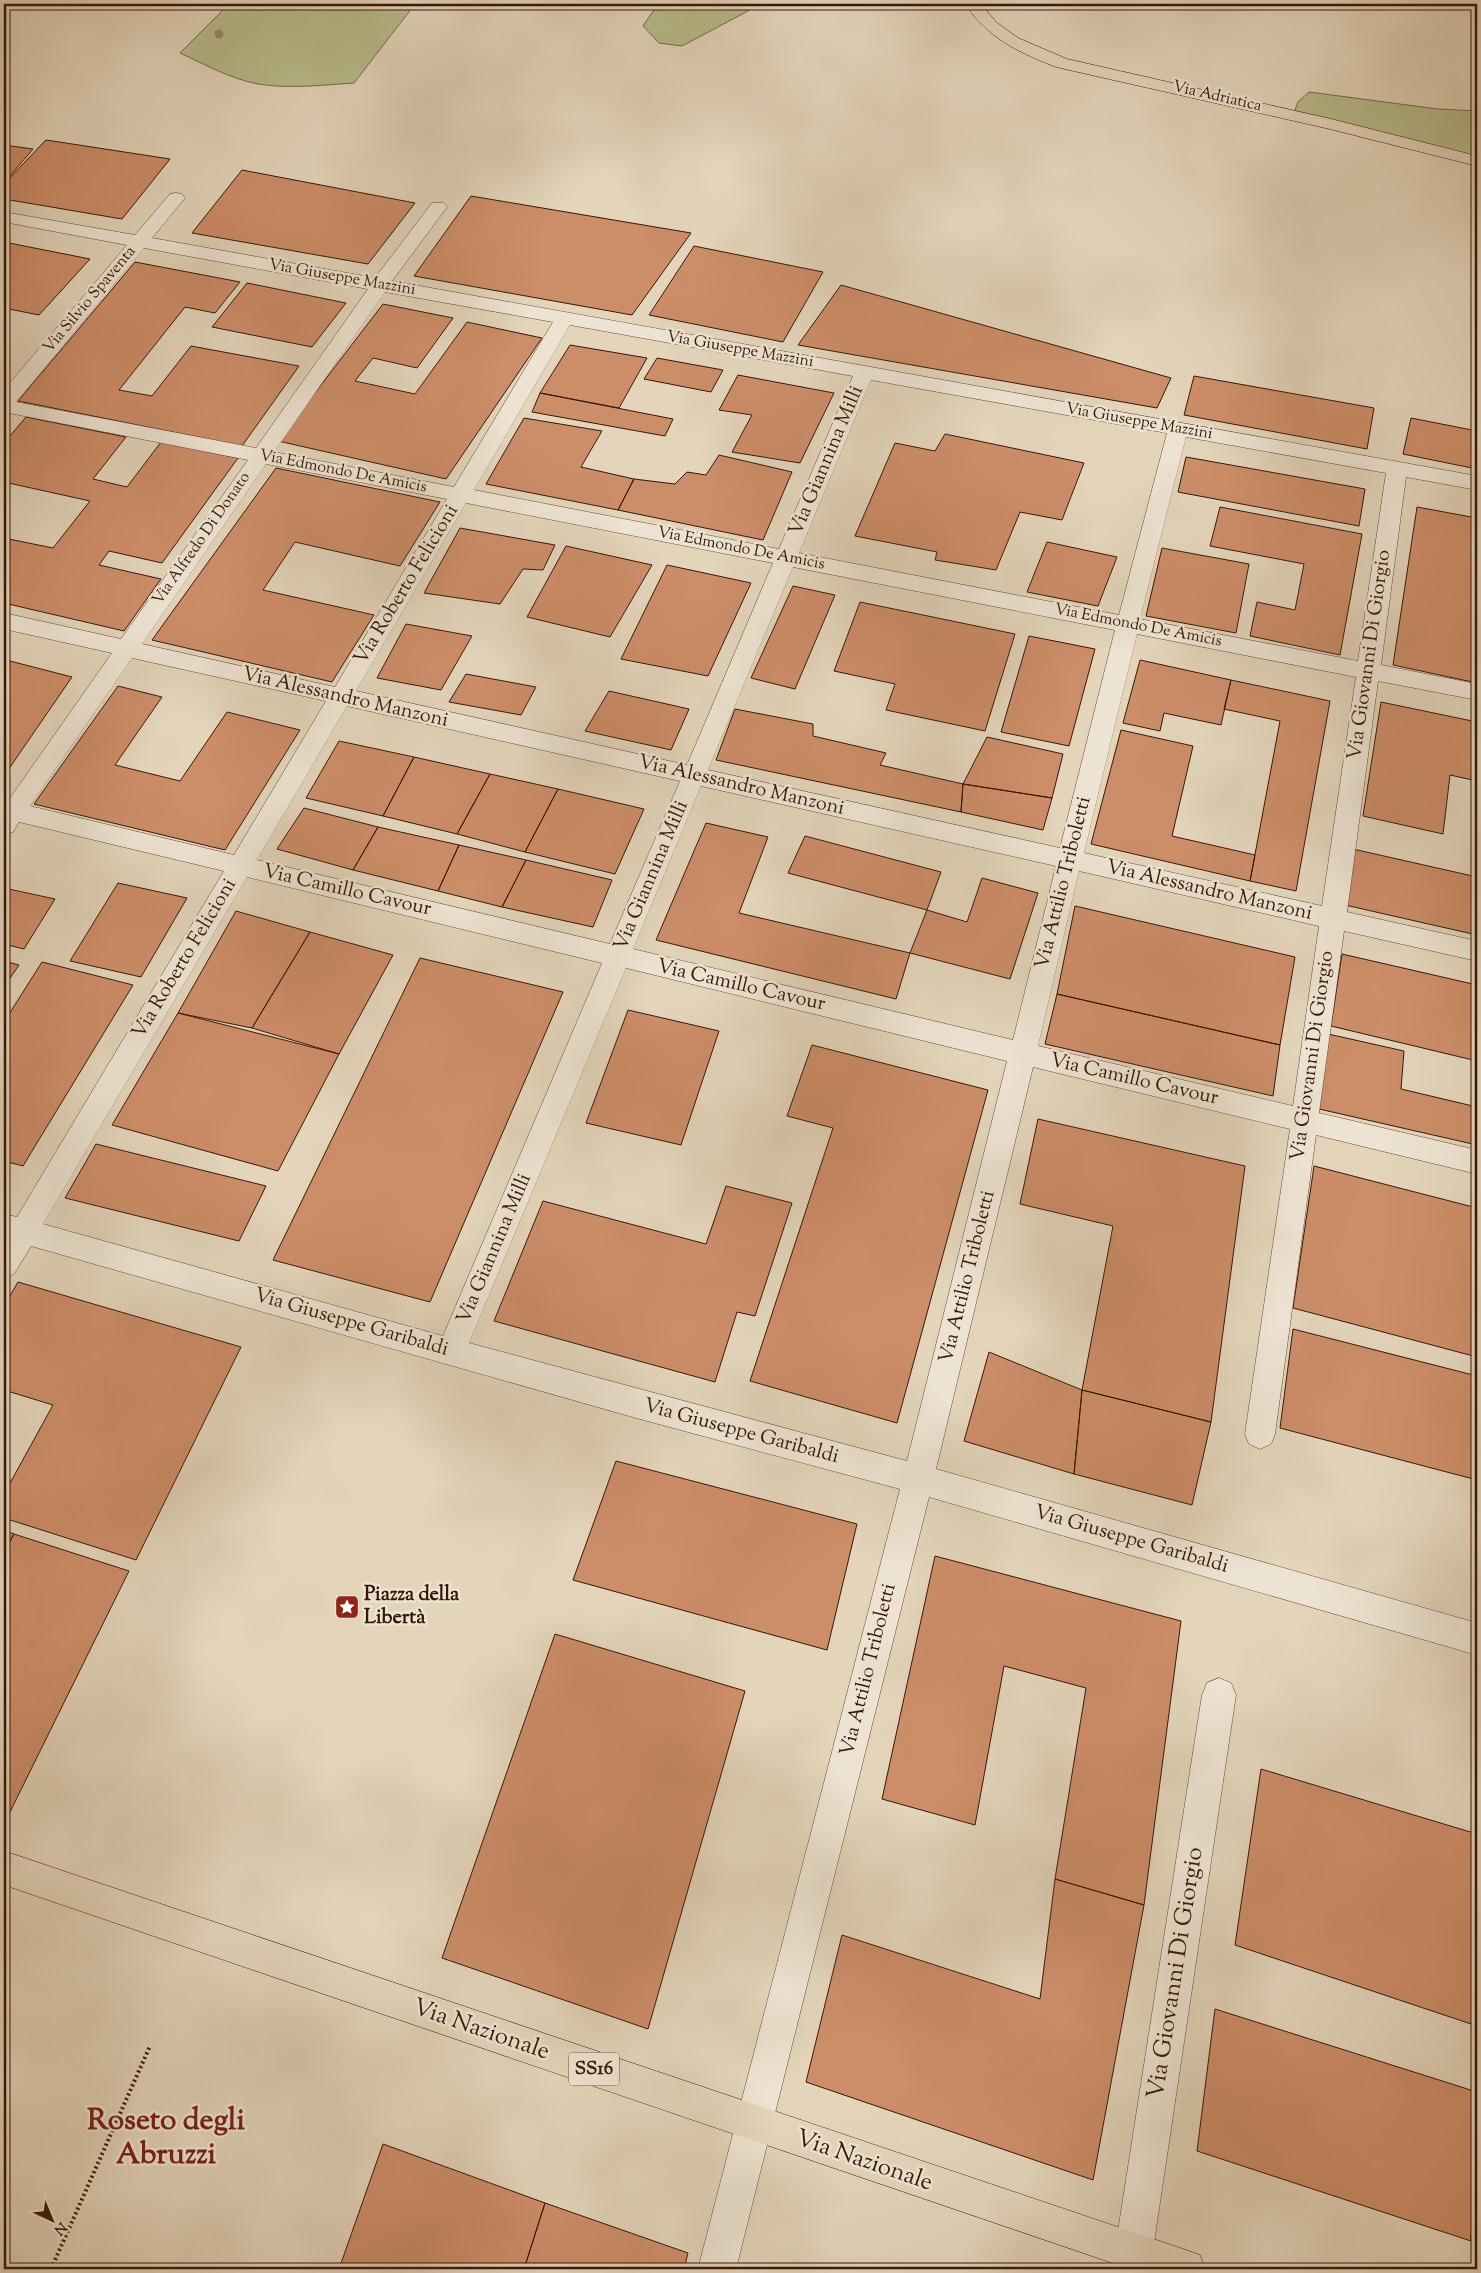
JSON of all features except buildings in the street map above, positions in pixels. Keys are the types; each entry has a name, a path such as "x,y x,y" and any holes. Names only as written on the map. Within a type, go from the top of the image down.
{"main road":[{"name":"Via Adriatica","path":"972,4 978,12 1008,38 1027,49 1062,63 1331,124 1477,161"},
{"name":"Via Nazionale","path":"4,1868 753,2123 1132,2260 1186,2269"}],"street":[{"name":"Via Silvio Spaventa","path":"4,405 176,198"},
{"name":"Via Alfredo Di Donato","path":"7,815 126,649 380,285 438,207"},
{"name":"Via Giuseppe Mazzini","path":"4,216 1477,483"},
{"name":"Via Roberto Felicioni","path":"4,1265 14,1229 240,866 565,318"},
{"name":"Via Giannina Milli","path":"451,1351 864,372"},
{"name":"Via Edmondo De Amicis","path":"4,405 1477,692"},
{"name":"Via Attilio Triboletti","path":"717,2269 918,1479 1069,860 1178,429"},
{"name":"Via Giovanni Di Giorgio","path":"1260,1434 1397,469"},
{"name":"Via Alessandro Manzoni","path":"4,621 1477,951"},
{"name":"Via Camillo Cavour","path":"7,815 240,866 1477,1162"},
{"name":"Via Giuseppe Garibaldi","path":"14,1229 636,1404 918,1479 1477,1639"},
{"name":"Via Giovanni Di Giorgio","path":"1132,2260 1219,1695"}],"path":[{"path":"51,2269 150,2046"}],"green space":[{"path":"229,4 415,4 354,83 294,86 248,82 218,71 180,53"},
{"path":"658,4 755,4 748,11 682,46 659,43 643,26"},
{"path":"1309,92 1438,109 1477,111 1477,159 1304,115 1295,110 1298,102"}],"place":[{"name":"Piazza della Libertà","path":"347,1607"}],"district":[{"name":"Roseto degli Abruzzi","path":"166,2138"}]}
